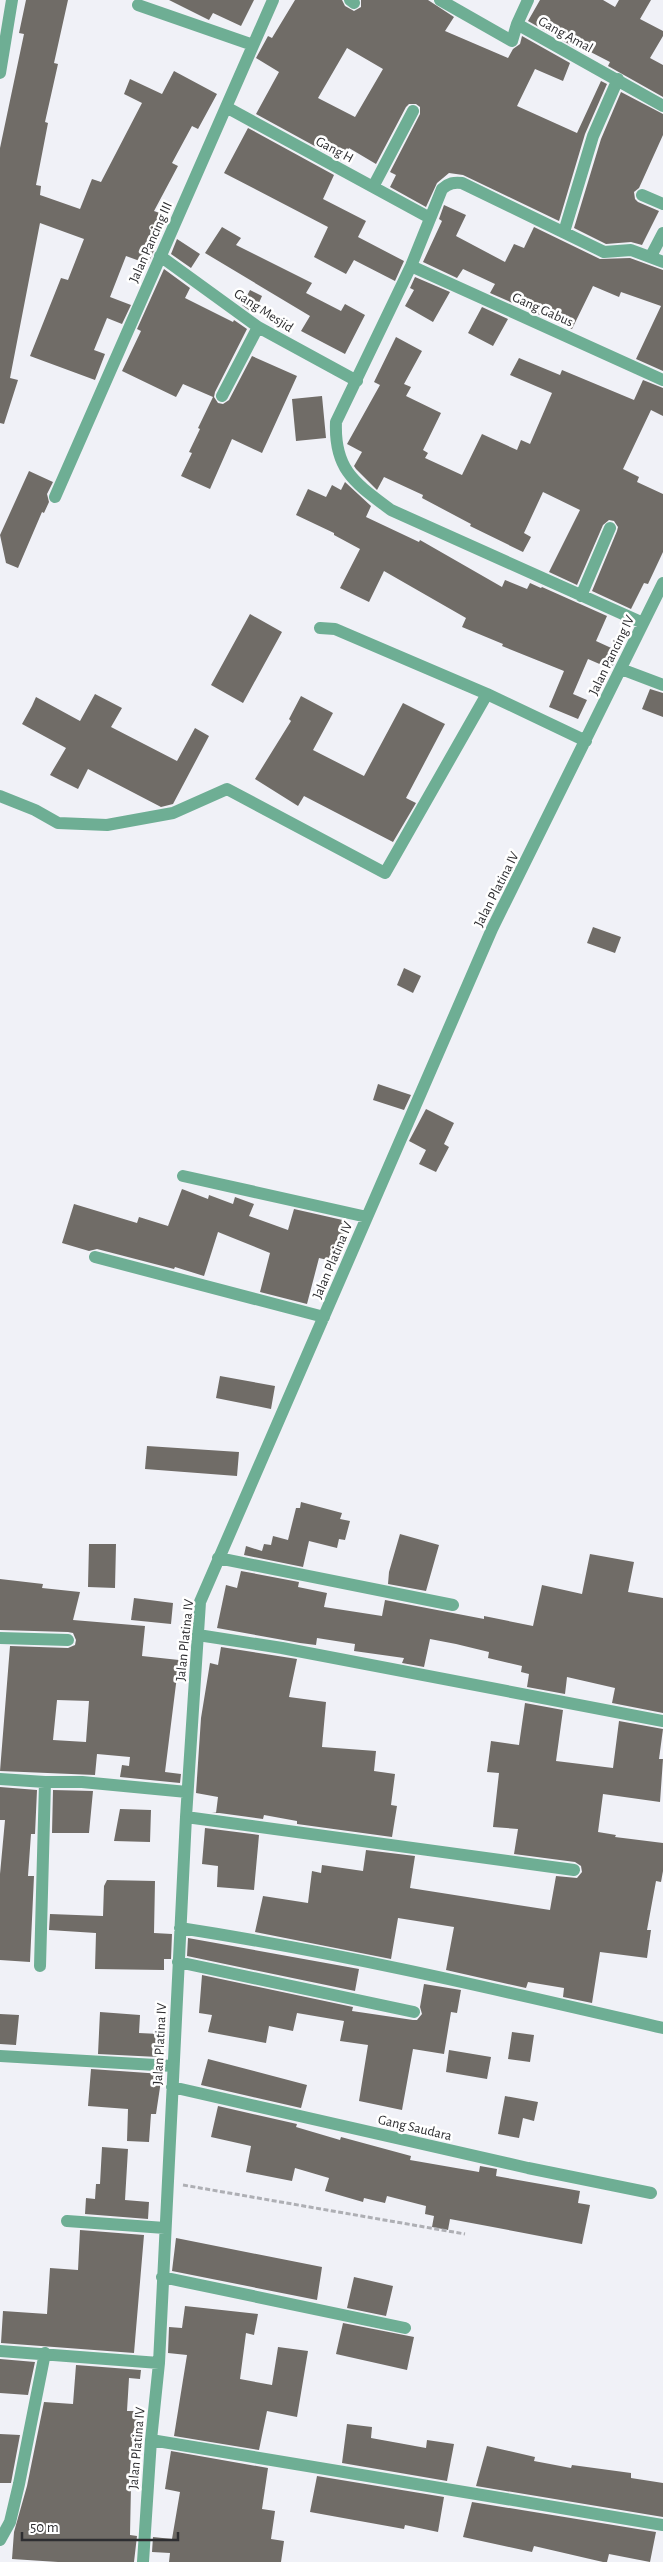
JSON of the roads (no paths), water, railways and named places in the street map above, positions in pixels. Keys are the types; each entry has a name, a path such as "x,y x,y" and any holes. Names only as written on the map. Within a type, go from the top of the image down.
{"street":[{"path":"0,73 12,0"},
{"name":"Jalan Pancing III","path":"55,497 273,0"},
{"name":"Gang Amal","path":"440,0 512,41 517,24 618,79 663,106"},
{"path":"517,24 528,0"},
{"path":"138,5 253,45"},
{"path":"564,232 594,136 618,79"},
{"name":"Gang H","path":"226,107 430,218"},
{"path":"373,187 412,112"},
{"path":"643,623 391,510 361,487 349,474 335,443 336,422 410,266 442,189 453,182 462,183 604,252 631,250 657,259 663,233"},
{"path":"642,195 663,204"},
{"name":"Gang Mesjid","path":"160,256 258,327 357,381"},
{"name":"Gang Gabus","path":"410,266 663,380"},
{"path":"222,396 258,327"},
{"path":"581,596 610,528"},
{"name":"Jalan Pancing IV","path":"586,741 663,583"},
{"path":"320,628 335,629 487,694 586,741"},
{"path":"621,669 663,685"},
{"path":"0,796 35,810 58,823 107,824 173,813 226,789 385,873 487,694"},
{"name":"Jalan Platina IV","path":"143,2562 151,2440 159,2363 187,1792 200,1602 492,929 586,741"},
{"path":"183,1176 367,1217"},
{"path":"95,1257 324,1317"},
{"path":"218,1558 453,1606"},
{"path":"198,1635 282,1648 663,1721"},
{"path":"0,1638 68,1640"},
{"path":"0,1779 82,1782 187,1792"},
{"path":"40,1966 45,1782"},
{"path":"186,1817 574,1870"},
{"path":"180,1928 294,1946 466,1982 663,2028"},
{"path":"178,1962 414,2012"},
{"path":"0,2056 173,2066"},
{"name":"Gang Saudara","path":"172,2087 651,2194"},
{"path":"67,2221 165,2228"},
{"path":"162,2277 405,2328"},
{"path":"0,2351 159,2363"},
{"path":"0,2540 10,2522 45,2353"},
{"path":"151,2440 663,2525"}]}
